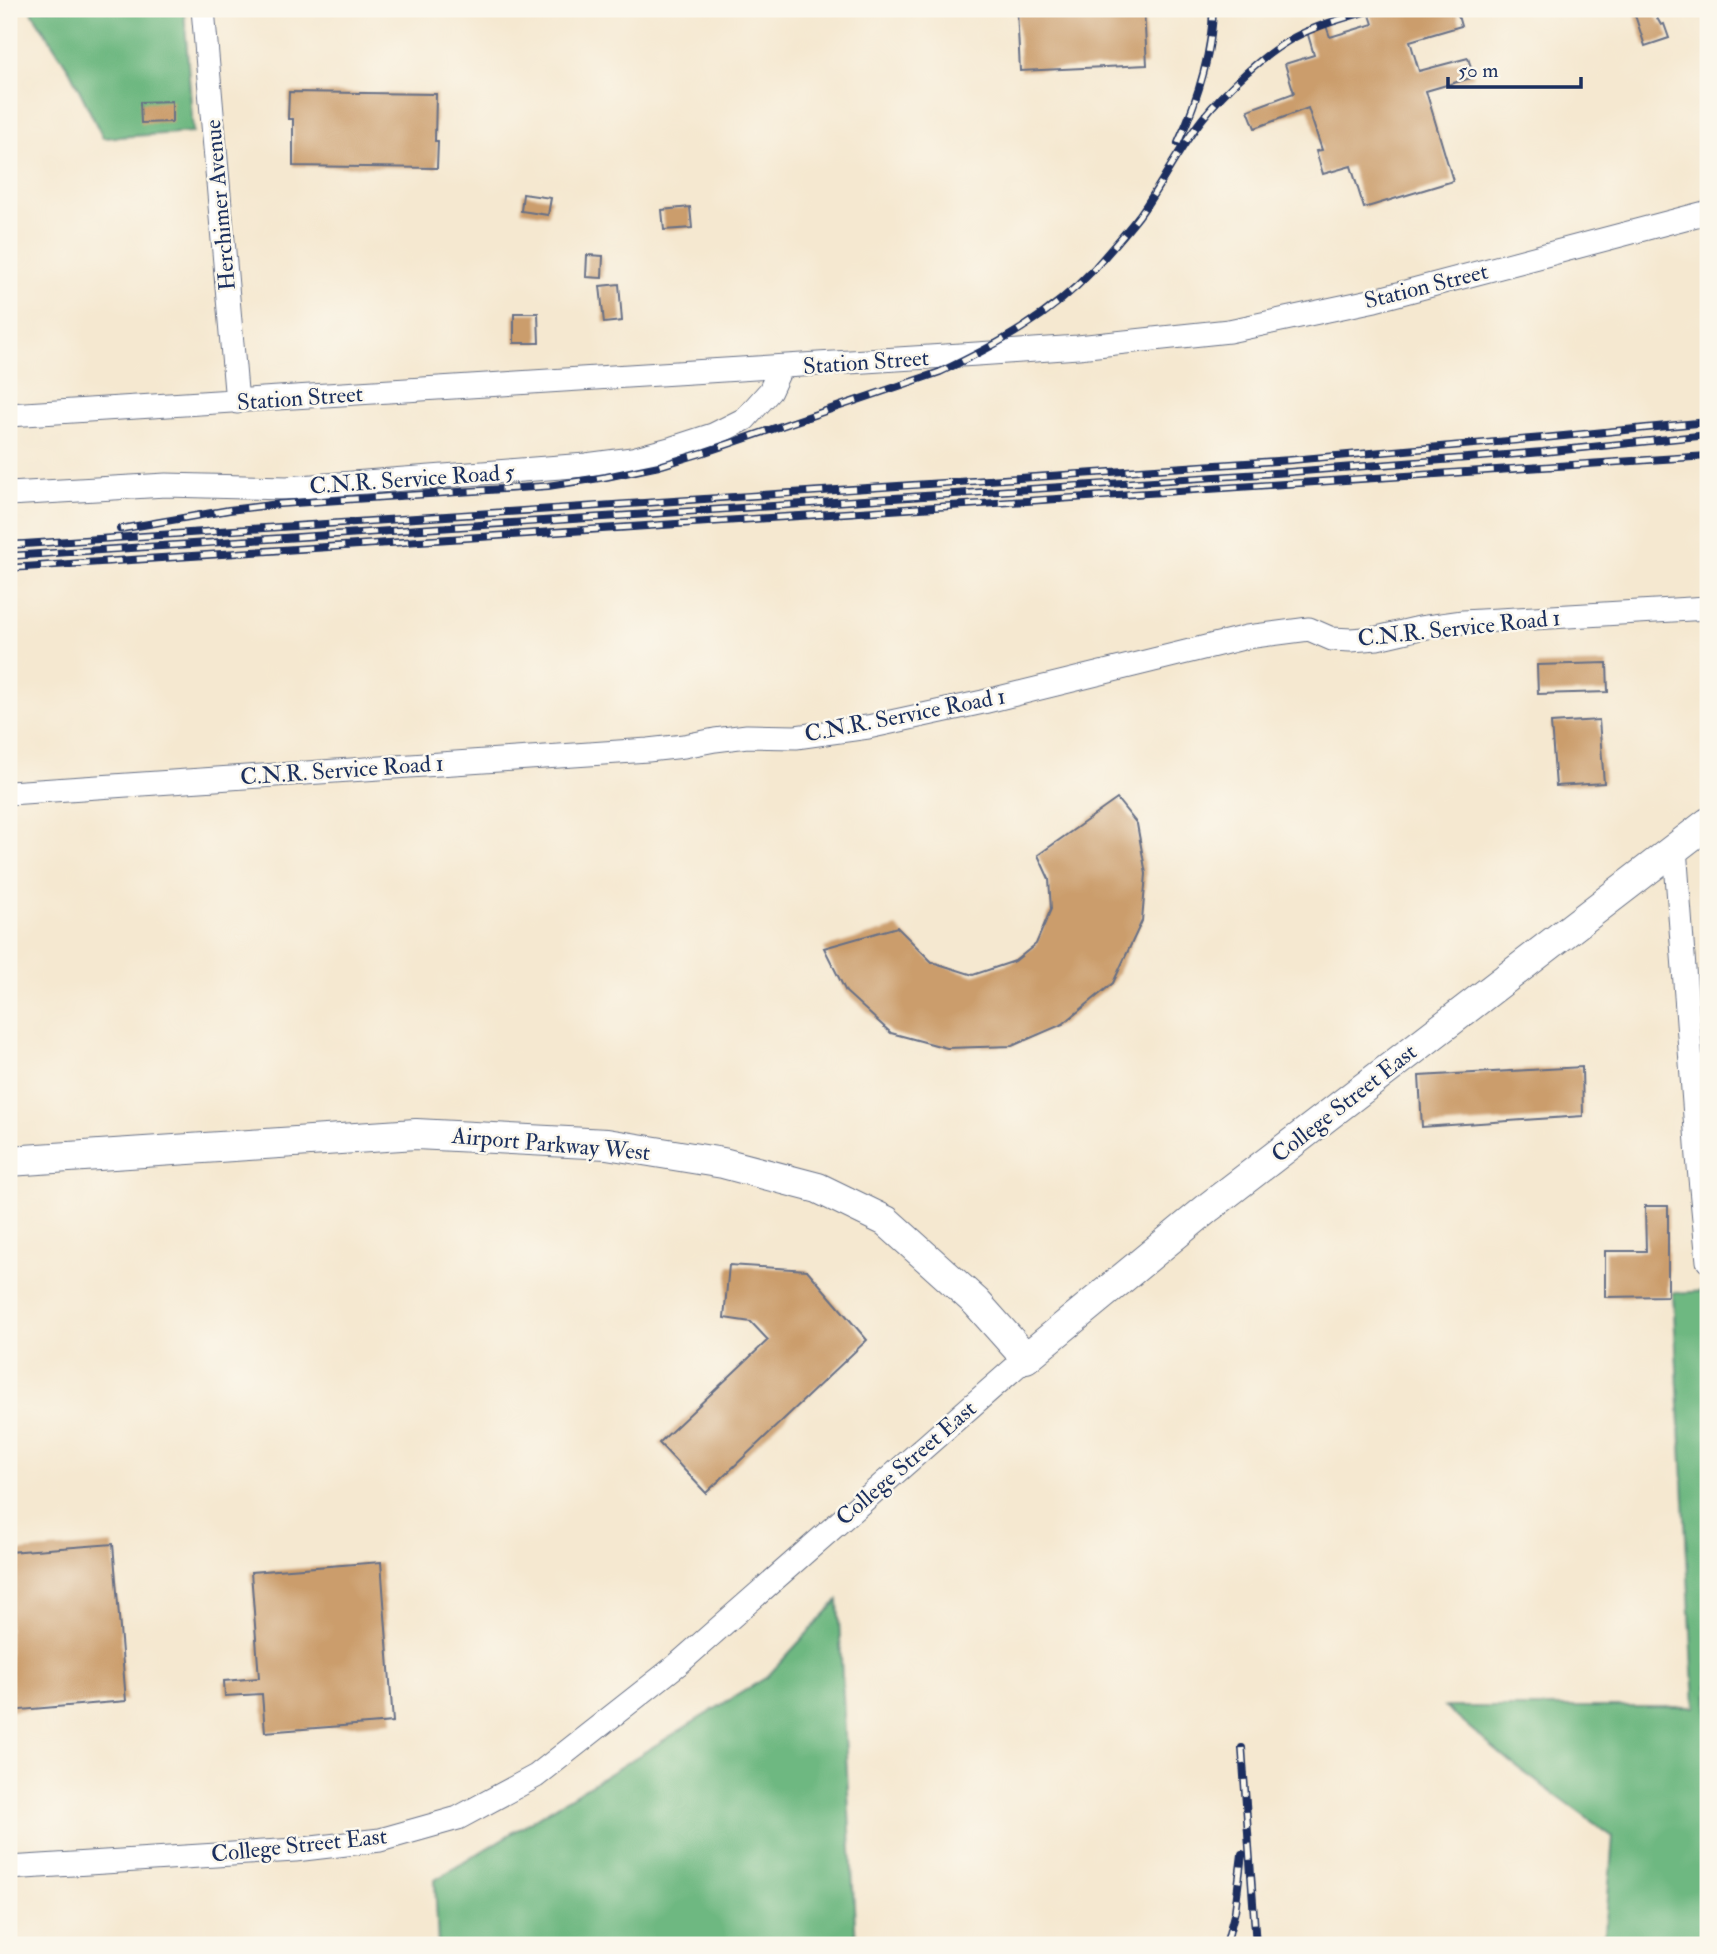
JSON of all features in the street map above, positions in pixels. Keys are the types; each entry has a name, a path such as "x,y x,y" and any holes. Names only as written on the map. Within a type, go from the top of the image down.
{"main road":[{"name":"College Street East","path":"1026,1358 1209,1206 1708,823"},
{"name":"Airport Parkway West","path":"9,1161 416,1134 607,1144 723,1163 818,1188 886,1221 976,1302 1026,1358"}],"street":[{"name":"Herchimer Avenue","path":"202,9 237,402"},
{"name":"Station Street","path":"9,415 781,368 1077,347 1229,331 1375,300 1708,212"},
{"name":"C.N.R. Service Road 5","path":"9,494 166,485 287,488 586,465 632,459 713,435 746,419 770,391 781,368"},
{"name":"C.N.R. Service Road 1","path":"9,793 648,750 747,736 796,737 868,727 926,715 1247,637 1309,629 1332,639 1351,640 1377,638 1463,622 1708,608"},
{"path":"1675,848 1698,1157 1705,1178 1708,1261"},
{"name":"College Street East","path":"9,1868 295,1850 380,1840 458,1818 536,1776 677,1665 1026,1358"}],"green space":[{"path":"30,9 184,9 193,132 103,138 70,71"},
{"path":"1708,1291 1708,1945 1604,1945 1613,1837 1510,1762 1445,1707 1695,1707 1673,1293"},
{"path":"838,1600 856,1945 438,1945 435,1880 767,1677"}],"building":[{"path":"1017,9 1144,9 1147,65 1020,71"},
{"path":"1389,9 1456,9 1461,26 1410,41 1419,71 1468,58 1474,77 1426,91 1453,181 1364,208 1351,166 1323,174 1316,151 1322,150 1308,108 1255,128 1248,110 1294,93 1285,64 1314,55 1306,28 1325,23 1330,37 1373,24 1370,15"},
{"path":"1633,9 1652,9 1661,25 1664,24 1669,38 1645,46"},
{"path":"289,92 436,94 437,168 293,166 293,119 288,119"},
{"path":"172,101 172,122 141,123 140,102"},
{"path":"523,194 551,198 548,215 521,211"},
{"path":"690,207 692,228 664,230 662,210"},
{"path":"587,255 603,256 602,278 586,277"},
{"path":"619,284 622,321 604,323 600,286"},
{"path":"514,313 538,313 539,343 514,343"},
{"path":"1607,663 1608,692 1538,694 1537,665"},
{"path":"1599,720 1604,783 1556,786 1551,723"},
{"path":"1117,799 1137,824 1146,874 1142,921 1113,983 1063,1024 1012,1046 947,1048 891,1033 846,992 824,948 897,927 932,962 973,975 1015,961 1036,944 1051,909 1049,879 1038,855"},
{"path":"1582,1067 1583,1116 1422,1127 1419,1076"},
{"path":"1645,1206 1668,1206 1668,1296 1605,1297 1605,1251 1646,1251"},
{"path":"729,1265 807,1270 867,1340 706,1493 659,1443 768,1340 751,1322 724,1318"},
{"path":"113,1544 126,1701 9,1711 9,1552"},
{"path":"381,1562 393,1722 265,1732 262,1694 225,1696 224,1681 259,1678 251,1572"}],"railway":[{"path":"1178,143 1202,78 1210,43 1213,9"},
{"path":"120,529 279,504 548,486 606,477 659,466 705,452 940,372 1022,328 1077,286 1139,216 1203,118 1233,85 1258,63 1305,32 1375,9"},
{"path":"9,545 1291,460 1708,422"},
{"path":"9,556 1290,472 1543,452 1708,435"},
{"path":"9,568 1708,456"},
{"path":"1242,1748 1256,1945"},
{"path":"1226,1945 1235,1911 1242,1854"}]}
